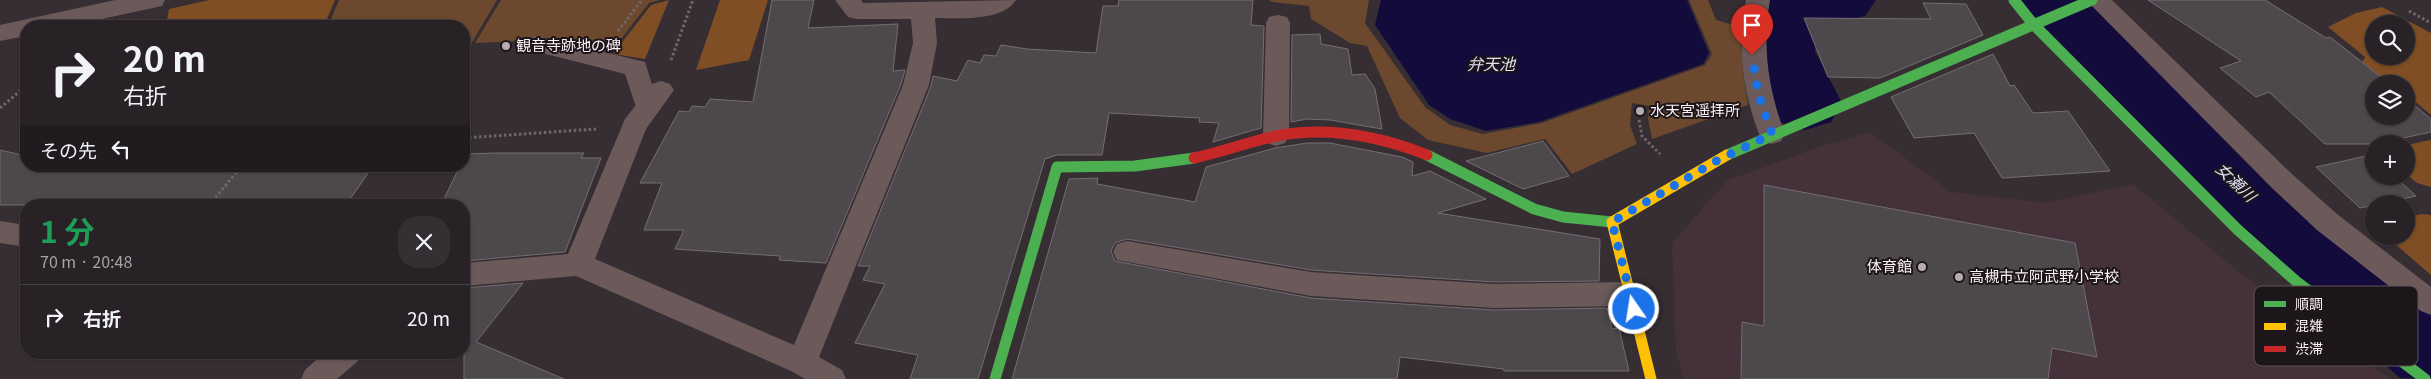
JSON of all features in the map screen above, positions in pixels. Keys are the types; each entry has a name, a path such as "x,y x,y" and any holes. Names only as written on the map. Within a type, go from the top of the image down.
{"street":[{"path":"60,20 153,0"},
{"path":"847,0 857,11 980,10 1004,0"},
{"path":"1758,0 1754,20 1752,55 1758,93 1772,134"},
{"path":"2014,0 2034,25 2238,230 2302,286"},
{"path":"995,379 1057,167 1158,165 1276,136 1309,131 1371,137 1420,150 1534,209 1560,216 1612,222 1710,164 1772,134 2091,1 2291,189 2376,262 2407,286"},
{"path":"802,362 916,85 926,43 922,10"},
{"path":"1276,136 1278,24"},
{"path":"0,33 20,29"},
{"path":"578,264 647,108"},
{"path":"1612,222 1651,379"},
{"path":"0,232 20,235"},
{"path":"1128,252 1310,284 1494,296 1631,294"},
{"path":"470,275 578,264 802,362 831,379"},
{"path":"2418,294 2431,304"},
{"path":"316,379 339,359"},
{"path":"2408,366 2425,379"}],"lane":[{"path":"538,44 636,68 647,108"}],"path":[{"path":"615,36 642,0"},
{"path":"677,43 693,0"},
{"path":"2409,11 2431,23"},
{"path":"0,108 20,91"},
{"path":"470,137 647,108"},
{"path":"1639,120 1642,136"},
{"path":"214,199 237,172"}],"shaded area":[{"path":"209,0 335,0 327,20 167,20 169,9"},
{"path":"339,0 497,0 471,44 470,20 331,20"},
{"path":"501,0 660,0 649,3 617,44 541,40 475,43"},
{"path":"669,0 645,59 614,54 617,45 620,45 651,5"},
{"path":"720,0 768,0 749,60 696,70"},
{"path":"1269,0 1369,0 1365,23 1425,107 1450,125 1483,134 1542,123 1705,65 1712,54 1689,0 1708,0 1716,20 1740,27 1743,73 1748,105 1652,139 1648,118 1649,106 1632,103 1630,125 1637,144 1572,174 1545,139 1487,153 1428,140 1400,118 1367,46 1350,43 1311,19 1309,6 1272,2"},
{"path":"2382,7 2397,15 2365,15 2365,57 2328,27 2356,13"},
{"path":"2415,25 2431,33 2431,115 2415,102 2415,75 2374,75 2360,66 2365,57 2365,65 2415,65"},
{"name":"高槻市立阿武野小学校","path":"1870,132 1951,192 2046,203 2133,184 2256,286 2254,286 2254,366 2371,366 2391,379 1683,379 1676,350 1672,243 1728,180 1822,146"},
{"path":"2431,140 2431,187 2415,181 2415,143"},
{"path":"2415,215 2431,215 2431,275 2396,245 2415,245"}],"water":[{"name":"弁天池","path":"1381,0 1687,0 1709,53 1703,64 1539,122 1486,131 1450,119 1429,105 1375,25"}],"building":[{"path":"772,0 814,0 808,28 898,24 893,71 905,70 901,84 826,263 779,260 780,256 675,249 684,230 644,230 662,183 640,183 679,111 689,112 692,106 705,107 710,99 753,102"},
{"path":"1119,0 1253,0 1251,25 1264,26 1261,128 1213,142 1219,123 1199,122 1200,118 1109,113 1102,155 1057,155 1045,159 978,379 910,379 918,355 855,343 885,284 863,280 870,266 858,266 931,86 933,76 957,81 968,60 980,63 984,55 996,56 1001,45 1027,49 1096,53 1103,6 1118,6"},
{"path":"2148,0 2265,0 2326,38 2330,37 2379,75 2365,75 2365,125 2415,125 2415,106 2431,119 2431,132 2415,135 2365,135 2365,144 2325,144 2269,92 2256,97 2220,68 2241,61"},
{"path":"1923,3 1966,4 1983,35 1880,78 1828,77 1804,18 1931,19"},
{"path":"1320,34 1321,44 1348,49 1352,75 1365,74 1375,89 1382,129 1330,120 1307,119 1291,122 1292,35"},
{"path":"1993,54 2010,86 2014,85 2033,113 2068,111 2110,171 2002,178 1974,133 1914,138 1891,97"},
{"path":"1543,141 1569,176 1523,189 1466,161"},
{"path":"1307,143 1330,143 1402,157 1413,162 1412,176 1430,171 1486,199 1438,213 1600,239 1599,281 1494,282 1311,270 1127,239 1115,243 1111,251 1115,261 1311,298 1494,310 1607,308 1612,329 1619,328 1629,371 1504,371 1504,369 1400,357 1397,379 1012,379 1069,179 1098,178 1097,184 1195,202 1206,167 1275,148"},
{"path":"0,150 20,155 20,172 369,172 350,199 20,199 20,205 0,205"},
{"path":"584,153 581,158 601,158 565,252 470,260 470,199 444,199 457,172 470,172 470,154"},
{"path":"2365,156 2365,185 2404,185 2415,195 2365,195 2365,207 2360,208 2316,167"},
{"name":"体育館","path":"1764,185 2075,243 2097,357 2052,348 2048,379 1741,379 1742,322 1764,326"},
{"path":"523,283 476,342 564,379 464,379 464,359 470,359 470,287"}],"waterway":[{"path":"1805,103 1779,51 1787,14 1809,4 1841,0"},
{"name":"女瀬川","path":"2051,0 2295,240 2351,286"},
{"name":"女瀬川","path":"2418,341 2431,352"}],"traffic: fast":[{"path":"2014,0 2034,25 2238,230 2302,286"},
{"path":"1727,155 2092,0"},
{"path":"1427,155 1534,209 1563,217 1612,222"},
{"path":"995,379 1057,167 1135,166 1194,158"},
{"path":"2408,366 2425,379"}],"traffic: slow":[{"path":"1651,379 1612,222 1727,155"}],"traffic: jam":[{"path":"1194,158 1276,136 1314,132 1334,132 1372,137 1427,155"}],"place":[{"name":"観音寺跡地の碑","path":"506,46"},
{"name":"水天宮遥拝所","path":"1640,111"},
{"name":"体育館","path":"1922,267"},
{"name":"高槻市立阿武野小学校","path":"1959,277"}],"route":[{"path":"1634,309 1612,222 1668,191 1686,178 1718,160 1772,134 1758,93 1752,55"}]}
